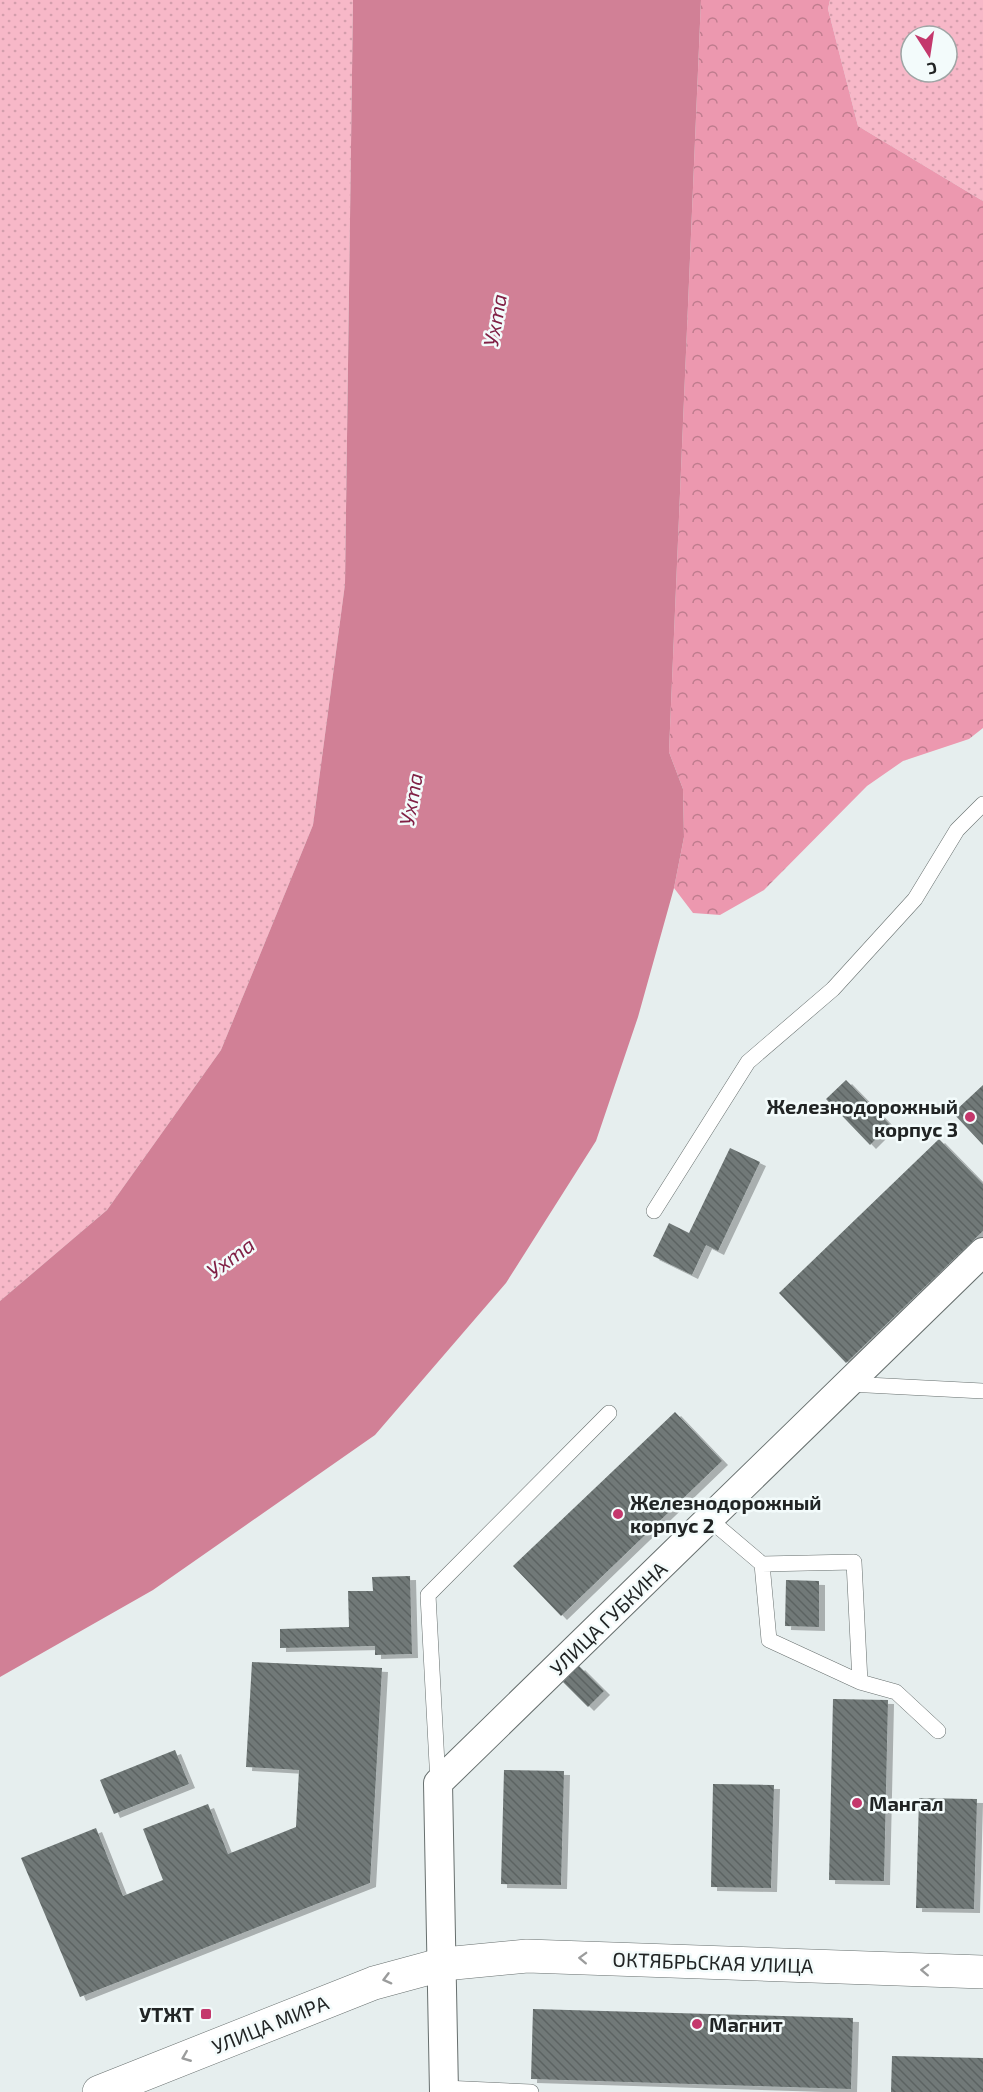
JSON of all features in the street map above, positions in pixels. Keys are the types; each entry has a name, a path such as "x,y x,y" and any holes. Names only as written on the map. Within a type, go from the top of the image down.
{"main road":[{"name":"ОКТЯБРЬСКАЯ УЛИЦА","path":"444,1964 527,1956 983,1972"},
{"name":"УЛИЦА МИРА","path":"99,2092 374,1983 444,1964"}],"street":[{"name":"УЛИЦА ГУБКИНА","path":"438,1783 983,1252"},
{"path":"438,1783 444,1964 444,2090"}],"lane":[{"path":"654,1211 748,1062 833,989 878,940 915,899 957,830 983,804"},
{"path":"848,1384 983,1391"},
{"path":"438,1783 428,1595 609,1413"},
{"path":"709,1519 762,1564 854,1562 860,1682"},
{"path":"762,1564 769,1640 860,1682 896,1692 938,1731"},
{"path":"444,2090 531,2092"}],"shaded area":[{"path":"0,0 353,0 345,584 313,825 221,1050 107,1210 0,1301"},
{"path":"830,0 983,0 983,201 858,126 828,9"}],"green space":[{"path":"701,0 830,0 828,9 858,126 983,201 983,728 969,739 903,761 867,786 764,890 720,915 693,913 674,888 684,837 683,789 669,752"}],"water":[{"name":"Ухта","path":"353,0 701,0 669,752 683,789 684,837 674,888 638,1017 596,1141 506,1283 375,1435 153,1590 0,1677 0,1301 107,1210 221,1050 313,825 345,584"}],"building":[{"path":"846,1080 890,1125 870,1145 826,1099"},
{"name":"Железнодорожный корпус 3","path":"983,1085 983,1145 953,1113"},
{"path":"939,1139 983,1184 983,1231 846,1363 779,1293"},
{"path":"730,1148 760,1162 718,1251 706,1245 692,1275 653,1256 669,1223 689,1233"},
{"name":"Железнодорожный корпус 2","path":"675,1412 722,1461 561,1616 513,1566"},
{"path":"410,1576 412,1654 375,1655 375,1646 280,1648 280,1629 349,1627 348,1591 373,1591 372,1577"},
{"path":"786,1580 819,1581 819,1627 785,1626"},
{"path":"252,1662 382,1668 370,1883 80,1997 21,1858 96,1828 123,1896 163,1880 143,1829 208,1804 228,1854 296,1827 299,1770 246,1767"},
{"path":"579,1666 604,1691 588,1707 563,1682"},
{"path":"833,1699 888,1700 884,1881 829,1880"},
{"path":"175,1750 189,1784 114,1814 100,1780"},
{"path":"504,1770 564,1771 561,1885 501,1884"},
{"path":"713,1784 774,1785 771,1888 711,1887"},
{"path":"919,1798 977,1799 974,1909 916,1908"},
{"path":"533,2009 853,2018 851,2089 531,2079"},
{"path":"892,2056 983,2058 983,2092 891,2092"}],"place":[{"name":"Железнодорожный корпус 3","path":"970,1117"},
{"name":"Железнодорожный корпус 2","path":"618,1514"},
{"name":"Мангал","path":"857,1803"},
{"name":"УТЖТ","path":"206,2014"},
{"name":"Магнит","path":"697,2024"}]}
